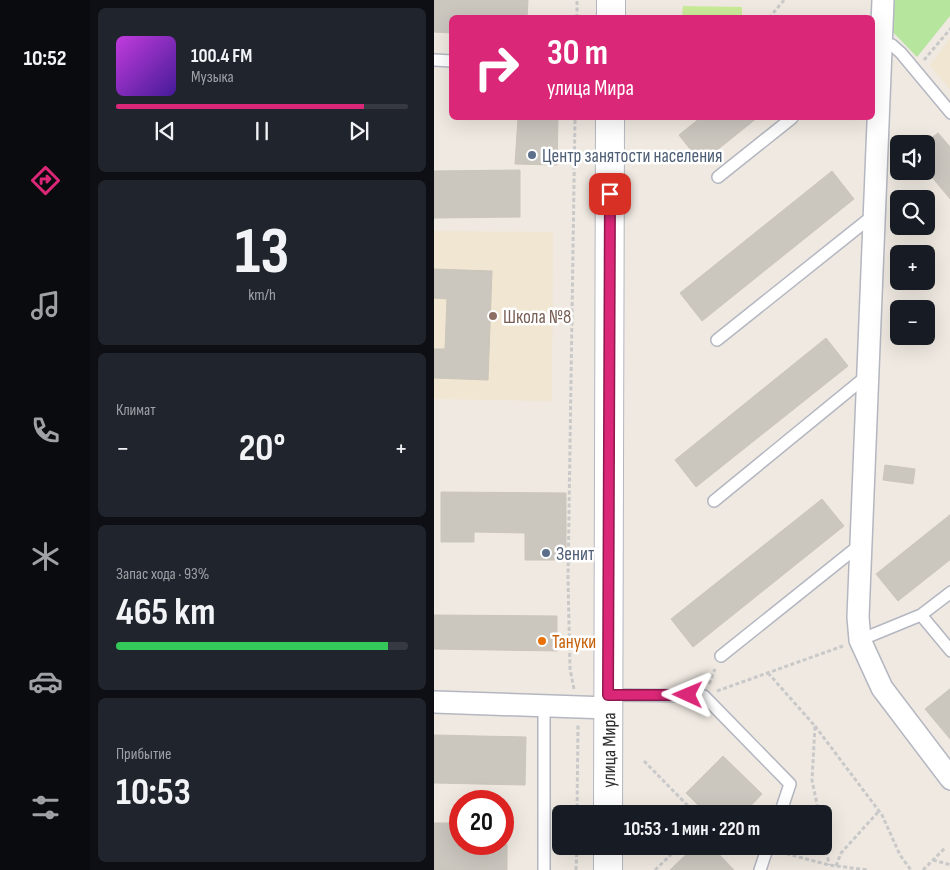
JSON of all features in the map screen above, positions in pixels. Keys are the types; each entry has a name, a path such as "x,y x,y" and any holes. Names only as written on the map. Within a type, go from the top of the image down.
{"main road":[{"path":"611,0 611,15"},
{"name":"улица Мира","path":"608,805 610,120"},
{"path":"608,855 608,870"}],"street":[{"path":"883,0 877,49 875,214 861,544 860,640 882,688 950,779"},
{"path":"434,702 578,708 608,701"}],"lane":[{"path":"877,49 892,46 901,53 950,113"},
{"path":"434,60 449,61"},
{"path":"718,177 789,120"},
{"path":"717,340 875,214"},
{"path":"714,501 868,375"},
{"path":"721,656 861,544"},
{"path":"860,640 921,615 950,592"},
{"path":"921,615 950,650"},
{"path":"608,701 704,696 790,784 783,805"},
{"path":"544,706 544,870"},
{"path":"760,870 765,855"}],"path":[{"path":"577,0 577,15"},
{"path":"772,15 784,0"},
{"path":"916,71 950,28"},
{"path":"575,120 568,578 570,669 578,708 577,805"},
{"path":"704,696 860,640"},
{"path":"704,696 721,656"},
{"path":"768,673 815,726 879,811 900,855 912,870"},
{"path":"815,726 812,780 817,805"},
{"path":"644,761 687,805"},
{"path":"836,866 841,852 879,811"},
{"path":"923,870 945,848"},
{"path":"576,870 577,855"},
{"path":"655,870 671,855"},
{"path":"795,855 836,866 868,870"},
{"path":"828,855 830,864"},
{"path":"933,860 950,864"}],"shaded area":[{"path":"951,38 950,90 930,65"},
{"name":"Школа №8","path":"434,231 553,232 552,401 434,399"}],"green space":[{"path":"890,0 950,0 950,16 917,57 889,28"},
{"path":"683,6 742,7 742,15 682,15"}],"building":[{"path":"434,0 528,0 527,15 449,15 449,33 434,32"},
{"path":"518,120 558,120 557,165 515,164"},
{"path":"698,120 755,120 701,163 679,135"},
{"path":"938,133 951,148 951,200 934,180 935,135"},
{"path":"520,170 520,217 434,218 434,171"},
{"path":"832,171 854,199 702,321 680,293"},
{"path":"434,269 492,271 488,380 434,378 434,349 445,349 447,299 434,298"},
{"path":"826,338 848,366 696,487 675,460"},
{"path":"885,465 915,469 913,484 883,480"},
{"path":"441,492 566,493 566,560 525,560 525,533 474,532 474,542 441,542"},
{"path":"822,499 844,526 693,647 671,619"},
{"path":"951,514 951,559 898,601 876,574"},
{"path":"434,615 557,616 557,651 434,649"},
{"path":"951,688 951,740 925,709"},
{"path":"434,735 526,737 525,785 434,783"},
{"path":"723,756 762,794 752,805 698,805 686,793"},
{"path":"434,823 449,823 449,855 507,855 507,870 434,870"},
{"path":"686,855 720,855 734,870 670,870"}],"place":[{"name":"Центр занятости населения","path":"532,155"},
{"name":"Школа №8","path":"493,316"},
{"name":"Зенит","path":"546,553"},
{"name":"Тануки","path":"542,641"}],"route":[{"path":"610,194 608,695 688,695"}]}
